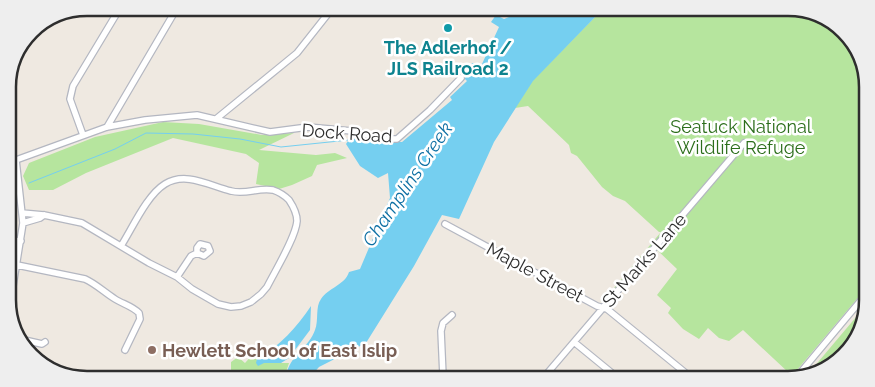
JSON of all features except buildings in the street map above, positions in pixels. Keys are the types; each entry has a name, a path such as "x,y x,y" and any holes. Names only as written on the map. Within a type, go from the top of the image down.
{"street":[{"path":"83,135 70,100 73,86 115,16"},
{"path":"107,127 172,16"},
{"path":"216,119 296,53 326,16"},
{"name":"Dock Road","path":"16,160 107,127 146,120 196,115 270,132 308,127 352,130 386,139 397,139 461,78"},
{"name":"St Marks Lane","path":"549,371 744,142"},
{"path":"16,160 23,223 16,271"},
{"path":"22,213 44,215 82,223 149,263 177,277 192,289 218,304 231,306 241,306 251,302 267,287 295,232 297,220 295,210 290,201 283,194 275,190 266,189 240,192 182,178 166,183 158,190 121,246"},
{"path":"23,223 44,215"},
{"name":"Maple Street","path":"445,224 607,309 684,371"},
{"path":"16,241 21,241"},
{"path":"177,277 190,256 197,253"},
{"path":"17,265 85,279 139,313 140,319 125,350"},
{"path":"804,369 859,303"},
{"path":"444,371 441,331 446,319 452,315"},
{"path":"30,342 42,344 45,342"},
{"path":"574,342 609,371"}],"green space":[{"name":"Seatuck National Wildlife Refuge","path":"596,16 788,16 815,22 838,37 853,60 859,87 859,297 797,370 787,371 743,330 729,341 719,338 708,328 699,339 683,329 668,313 671,308 657,295 677,269 655,248 605,306 599,306 661,232 625,201 613,196 602,187 577,156 571,153 569,145 528,106 515,108 533,80"},
{"path":"163,122 199,124 262,135 294,133 259,150 316,155 335,153 347,158 317,165 312,176 279,189 256,184 259,163 246,154 173,138 86,173 53,190 29,190 23,176 29,163 95,137"},
{"path":"856,317 844,343 831,356 816,364"},
{"path":"269,351 257,359 267,363 289,363 286,371 231,371 231,362 238,357 245,363 255,352"}],"water":[{"name":"Champlins Creek","path":"495,16 504,19 509,17 596,16 533,81 494,142 459,219 442,215 414,266 366,343 319,367 316,371 287,371 293,360 312,336 316,326 318,306 321,299 344,280 349,272 360,269 390,198 388,173 378,178 360,166 346,144 350,138 402,142 452,100 450,97 467,81 464,78 469,75 474,77 477,71 480,70 480,68 471,67 472,63 482,64 499,27 491,22"},
{"path":"311,306 310,330 289,358 281,363 264,363 258,366 256,363 257,359 287,336"}],"waterway":[{"path":"29,183 115,149 146,133 193,134 240,139 281,147 349,140"}],"place":[{"name":"The Adlerhof / JLS Railroad 2","path":"448,28"},
{"name":"Hewlett School of East Islip","path":"152,350"}]}
